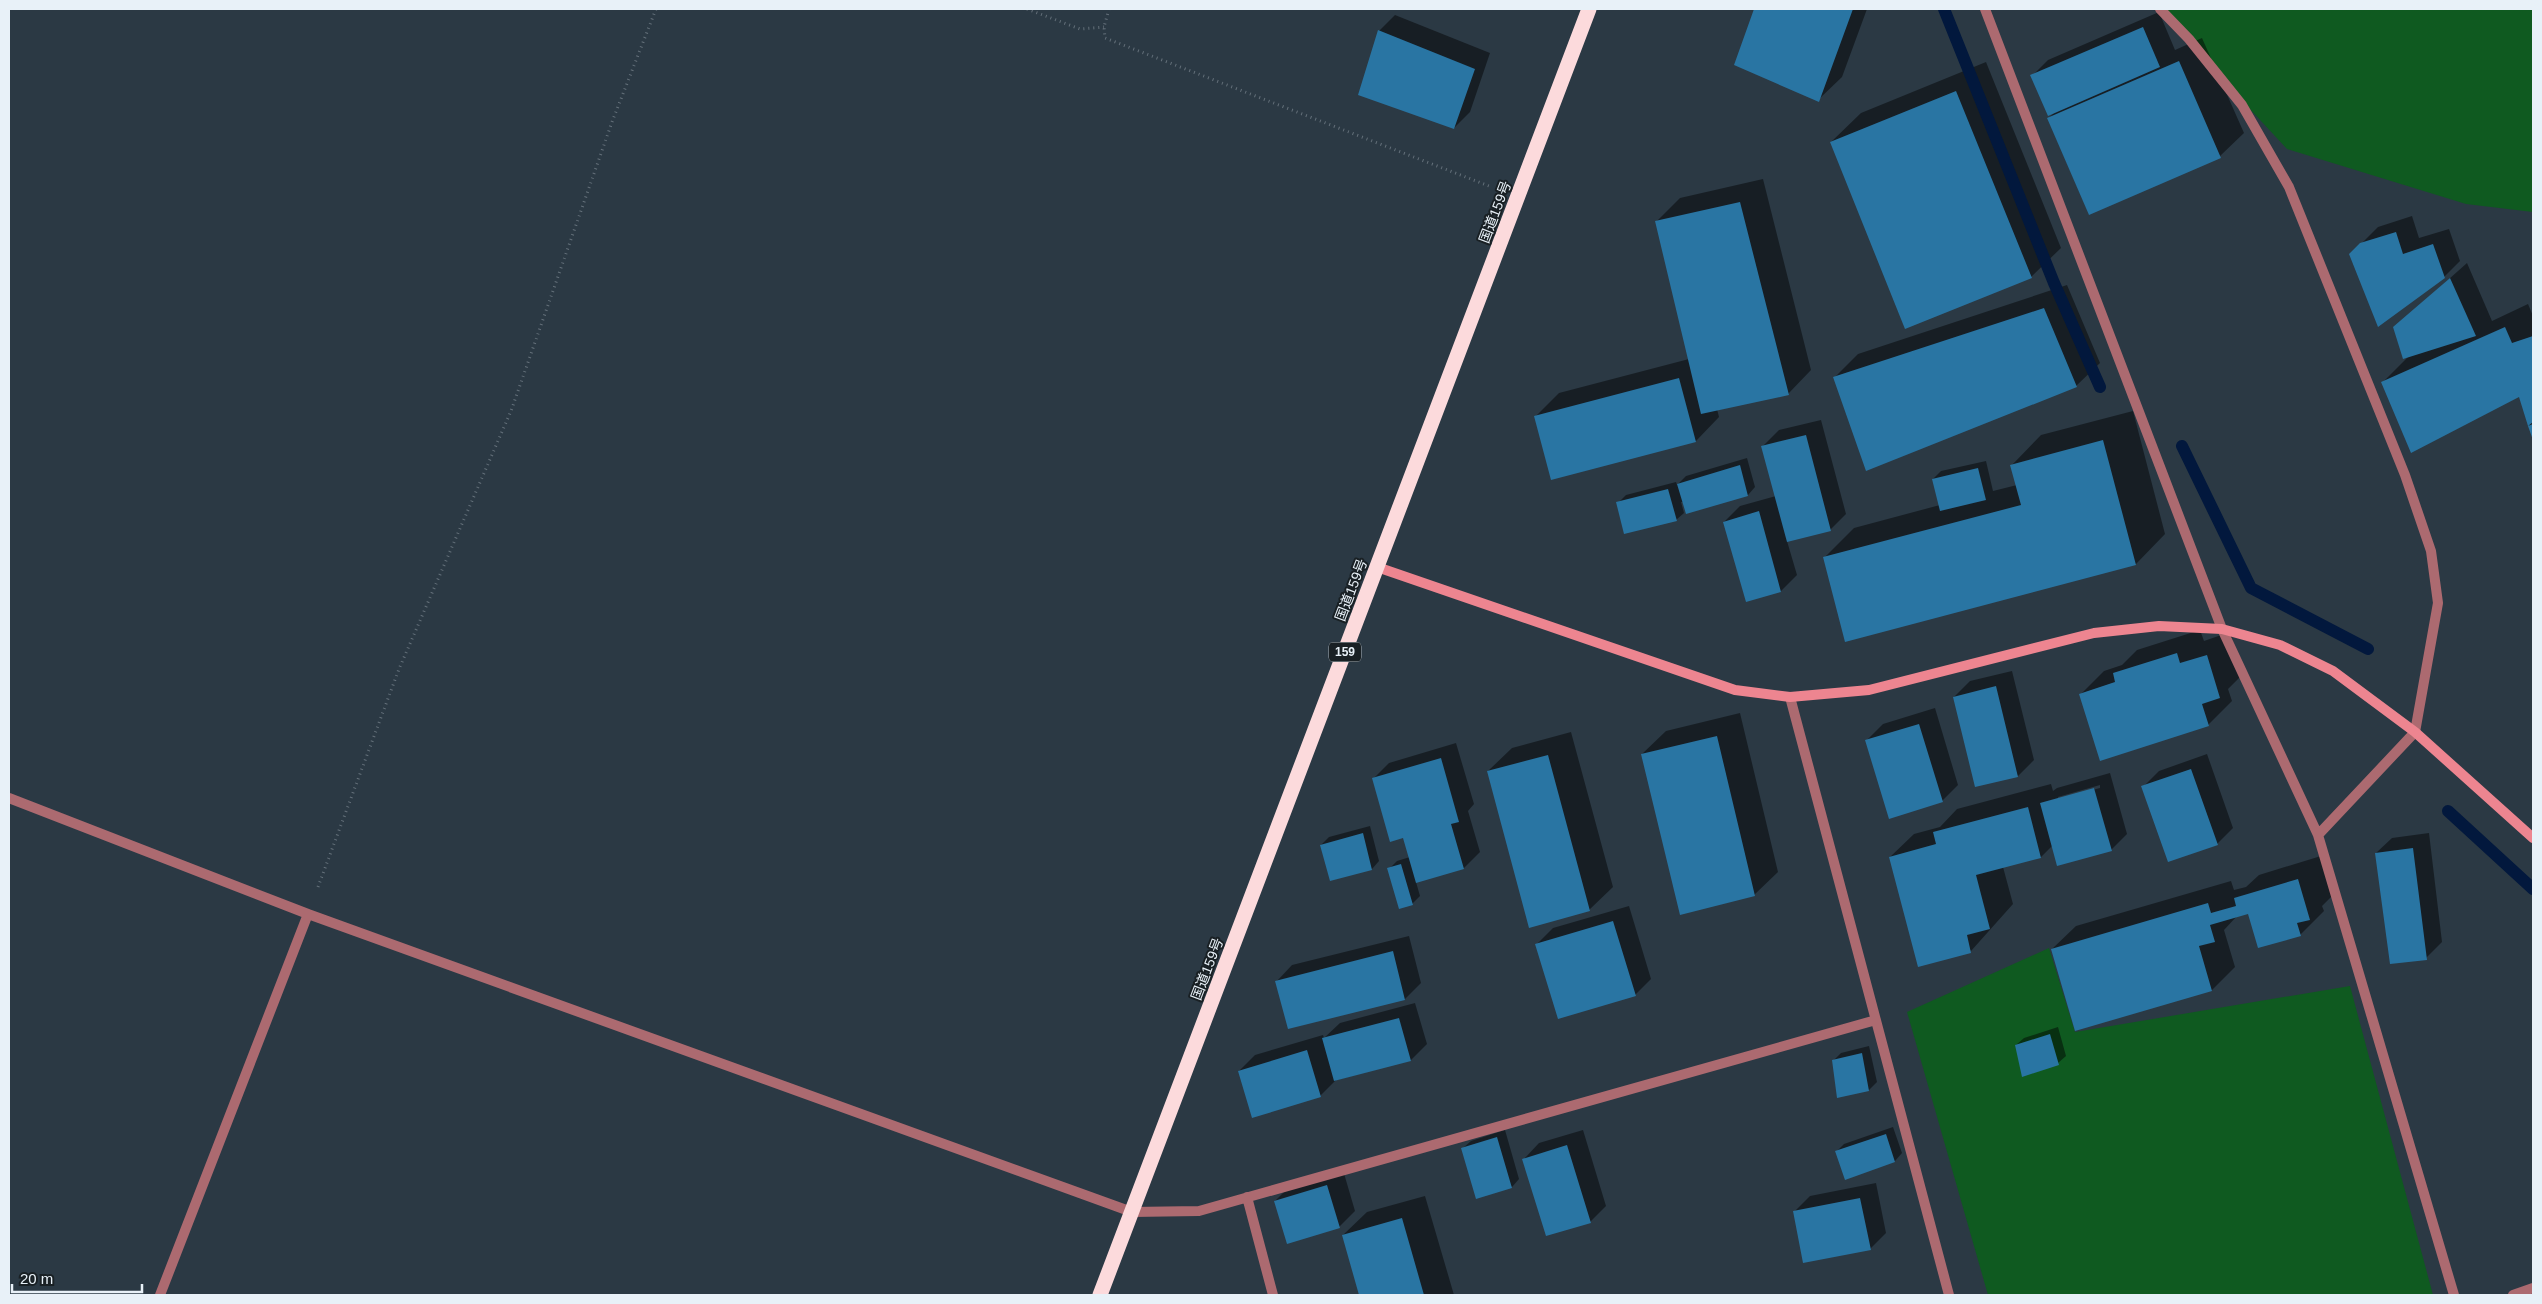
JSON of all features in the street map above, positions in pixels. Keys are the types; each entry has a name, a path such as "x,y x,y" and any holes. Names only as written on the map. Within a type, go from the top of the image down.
{"highway":[{"name":"国道159号","path":"1100,1295 1589,9"}],"street":[{"path":"1985,9 2222,629 2318,835 2454,1295"},
{"path":"2160,9 2189,39 2242,105 2289,187 2405,475 2431,551 2438,602 2415,732 2318,835"},
{"path":"1377,567 1735,690 1790,697 1869,690 2094,633 2159,626 2222,629 2280,646 2333,671 2415,732 2533,838"},
{"path":"1790,697 1949,1295"},
{"path":"9,798 308,914 1132,1212 1199,1211 1876,1020"},
{"path":"160,1295 308,914"},
{"path":"1247,1197 1273,1295"},
{"path":"2513,1295 2533,1288"}],"path":[{"path":"308,914 399,669 511,412 612,122 656,9"},
{"path":"1027,9 1080,30 1104,27"},
{"path":"1109,9 1104,27 1104,38 1518,197"}],"green space":[{"path":"2157,9 2533,9 2533,212 2466,204 2287,149"},
{"path":"2049,948 2075,1032 2350,986 2433,1295 1988,1295 1907,1012"}],"building":[{"path":"1754,9 1853,9 1819,102 1734,65"},
{"path":"2143,27 2160,67 2048,116 2030,75"},
{"path":"1378,30 1475,69 1454,129 1358,95"},
{"path":"2179,61 2221,158 2089,215 2047,118"},
{"path":"1956,91 2032,278 1905,329 1830,142"},
{"path":"1740,202 1789,395 1701,414 1655,221"},
{"path":"2396,232 2403,254 2433,244 2445,278 2378,327 2349,254 2360,243"},
{"path":"2450,278 2476,336 2403,359 2393,327"},
{"path":"2044,308 2077,387 1866,471 1833,377"},
{"path":"2505,327 2512,343 2533,336 2533,422 2528,426 2519,397 2411,453 2381,382"},
{"path":"1679,378 1696,442 1551,480 1534,416"},
{"path":"2533,424 2533,440 2528,426"},
{"path":"1806,435 1831,531 1787,542 1761,446"},
{"path":"2103,440 2136,565 1845,642 1823,557 2021,505 2010,465"},
{"path":"1740,465 1748,496 1686,514 1677,484"},
{"path":"1978,468 1986,500 1940,511 1932,479"},
{"path":"1668,489 1677,521 1624,534 1616,502"},
{"path":"1759,511 1781,592 1746,602 1723,522"},
{"path":"2177,653 2180,663 2207,655 2220,698 2202,704 2209,726 2100,761 2079,694 2115,682 2113,673"},
{"path":"1996,686 2018,777 1975,787 1953,697"},
{"path":"1919,724 1943,802 1889,819 1865,740"},
{"path":"1717,736 1755,896 1680,915 1641,754"},
{"path":"1548,755 1590,911 1529,928 1487,771"},
{"path":"1441,758 1459,822 1451,824 1464,869 1416,883 1403,838 1390,842 1372,778"},
{"path":"2191,769 2218,845 2168,862 2141,786"},
{"path":"2094,788 2112,851 2057,866 2040,803"},
{"path":"2028,807 2041,858 1976,875 1990,929 1967,935 1971,953 1918,967 1889,857 1936,844 1933,832"},
{"path":"1363,833 1372,870 1330,881 1320,845"},
{"path":"2413,848 2427,960 2390,964 2375,853"},
{"path":"1401,864 1413,905 1399,909 1387,868"},
{"path":"2298,879 2310,920 2297,923 2301,936 2258,948 2248,914 2210,925 2215,942 2199,946 2212,991 2075,1031 2051,949 2208,903 2211,913 2236,906 2234,898"},
{"path":"1613,921 1636,996 1558,1019 1535,944"},
{"path":"1393,951 1405,1000 1288,1029 1275,981"},
{"path":"1399,1018 1411,1061 1334,1081 1322,1038"},
{"path":"2050,1034 2059,1065 2022,1077 2015,1045"},
{"path":"1307,1050 1321,1097 1252,1118 1238,1071"},
{"path":"1862,1053 1869,1091 1837,1098 1832,1060"},
{"path":"1886,1134 1895,1162 1845,1180 1835,1151"},
{"path":"1497,1137 1512,1188 1476,1199 1461,1148"},
{"path":"1567,1145 1591,1223 1546,1236 1522,1159"},
{"path":"1327,1185 1340,1228 1287,1244 1274,1201"},
{"path":"1860,1198 1871,1250 1803,1263 1793,1211"},
{"path":"1402,1218 1424,1295 1359,1295 1342,1235"}],"waterway":[{"path":"1944,9 2054,283 2100,387"},
{"path":"2182,446 2251,588 2368,649"},
{"path":"2448,811 2533,889"}]}
